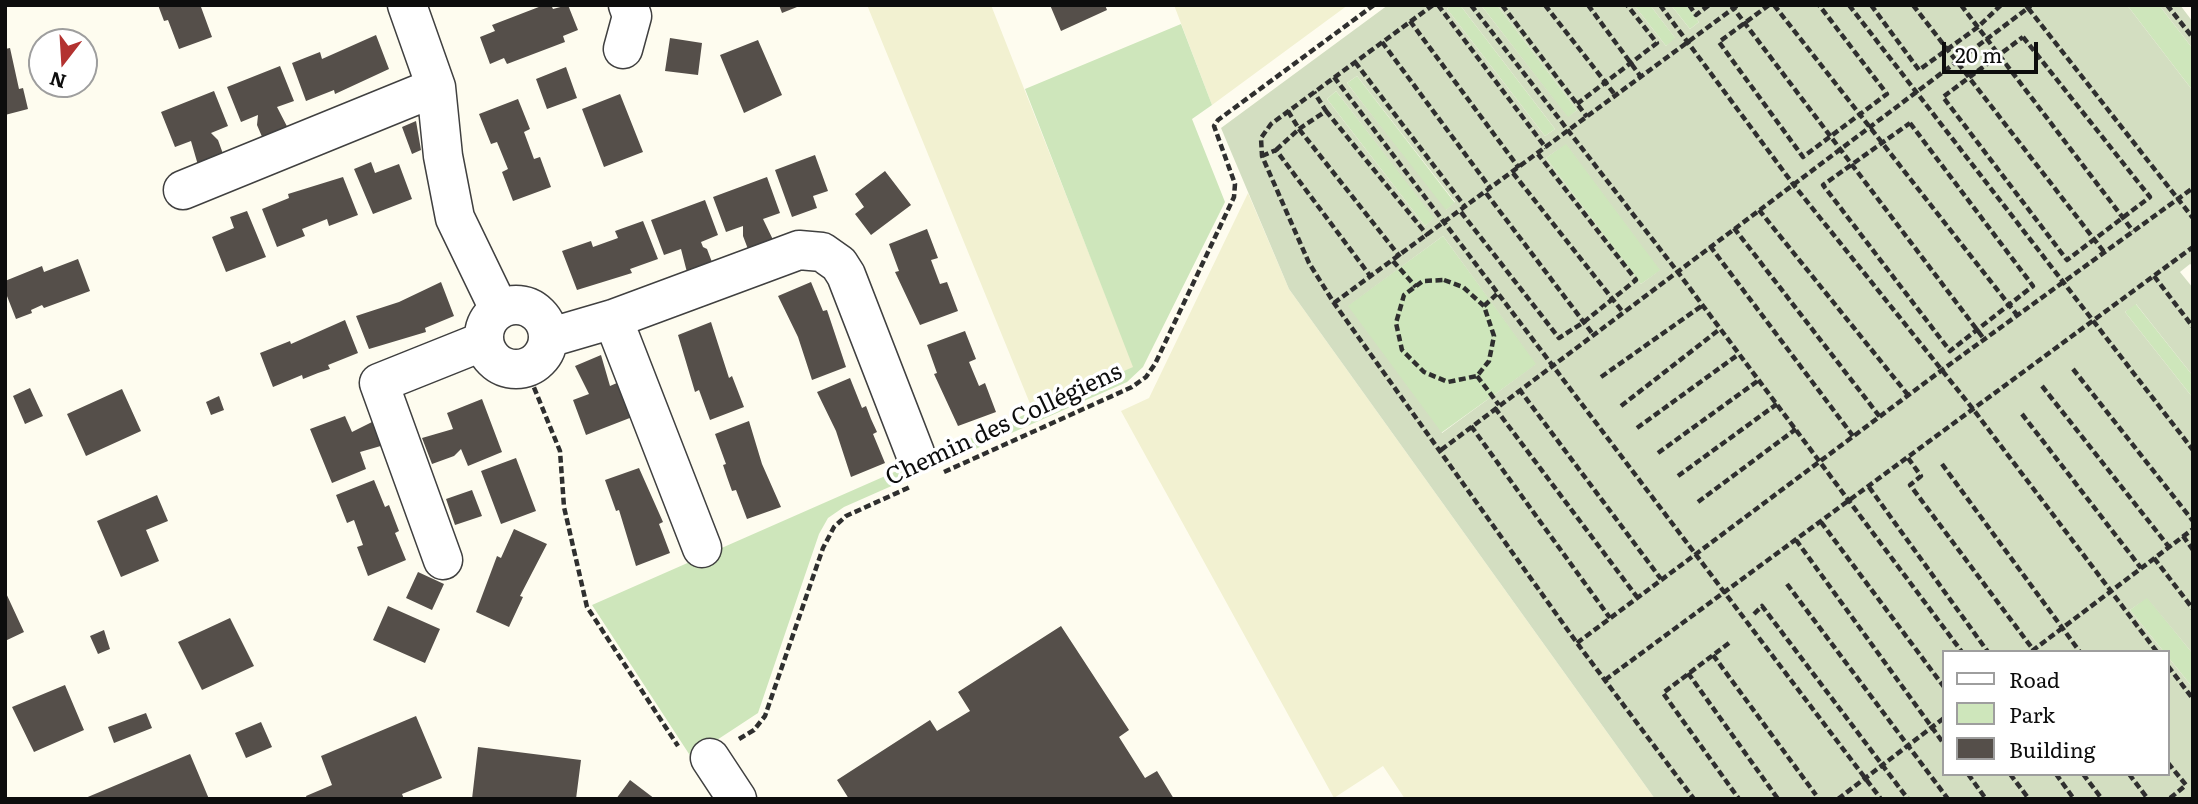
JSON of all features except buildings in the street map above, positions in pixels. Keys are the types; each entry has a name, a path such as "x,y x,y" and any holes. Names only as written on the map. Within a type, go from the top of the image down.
{"street":[{"path":"407,5 436,87 443,156 454,218 491,325 496,362 510,368 526,368 540,359 548,338 547,326 533,308 510,304 491,325 379,383 443,560"},
{"path":"623,49 632,16 628,5"},
{"path":"183,190 436,87"},
{"path":"548,338 613,319 799,250 822,252 839,264 846,275 923,471"},
{"path":"613,319 702,548"},
{"path":"710,758 737,799"}],"path":[{"name":"Chemin des Collégiens","path":"754,730 765,716 823,548 834,527 846,516 923,471 1132,387 1146,377 1155,364 1234,197 1235,184 1214,126 1218,120 1374,5"},
{"path":"1546,148 1435,5 1288,111 1271,124 1261,138 1262,156 1309,263 1334,303 1577,643 1693,799"},
{"path":"1471,5 1703,305 1961,650"},
{"path":"1503,5 1587,117"},
{"path":"1545,5 1616,96"},
{"path":"1588,5 1641,77"},
{"path":"1577,104 1657,43 1627,5"},
{"path":"1660,5 1793,184 1942,370 2156,650"},
{"path":"1689,5 1696,15 1709,5"},
{"path":"1769,5 1719,42 1803,157 1886,94 1819,5"},
{"path":"1774,5 2017,315"},
{"path":"1849,5 2193,450"},
{"path":"1871,5 1919,70 1978,27 2001,5"},
{"path":"1913,5 2104,252"},
{"path":"1961,5 1988,38 1997,56 2133,231"},
{"path":"2167,5 2193,38"},
{"path":"1334,303 1446,223 1734,6 1850,166 1984,339"},
{"path":"1441,450 1552,363 2029,6 2193,218"},
{"path":"1410,21 1519,168"},
{"path":"2023,37 2150,198 2067,260 1943,97 1970,77 2023,37"},
{"path":"1382,42 1491,189"},
{"path":"1355,62 1559,338 1584,322 1611,297 1636,280 1538,154"},
{"path":"1334,78 1881,799"},
{"path":"1314,92 1326,111 1428,236"},
{"path":"1288,111 1299,129 1400,257"},
{"path":"1262,156 1276,150 1299,129 1326,111"},
{"path":"1910,123 2033,286 1950,351 1824,185 1850,166 1910,123"},
{"path":"1276,150 1371,277"},
{"path":"1513,173 1622,311"},
{"path":"1577,643 1694,553 2193,188"},
{"path":"1486,193 1592,333"},
{"path":"1759,210 1908,395"},
{"path":"1734,228 1880,417"},
{"path":"1710,246 1853,436"},
{"path":"1605,680 2193,247"},
{"path":"1394,261 1416,287"},
{"path":"2154,275 2193,327"},
{"path":"1444,280 1463,287 1484,306 1494,336 1489,361 1477,376 1448,382 1424,372 1402,349 1396,323 1404,295 1423,281 1444,280"},
{"path":"1484,306 1498,293"},
{"path":"1601,377 1703,305"},
{"path":"1621,406 1720,329"},
{"path":"1637,428 1740,354"},
{"path":"526,368 560,452 564,507 587,607 693,769 710,758"},
{"path":"2073,369 2193,521"},
{"path":"1477,376 1637,597"},
{"path":"1658,453 1759,380"},
{"path":"2042,386 2169,547"},
{"path":"1519,389 1661,579"},
{"path":"1678,476 1777,404"},
{"path":"2022,414 2141,568"},
{"path":"1471,426 1610,619"},
{"path":"1698,502 1796,429"},
{"path":"1908,458 1921,476 1910,485 2032,650"},
{"path":"1942,464 2078,650"},
{"path":"1869,487 1987,650"},
{"path":"1821,522 1942,684"},
{"path":"2034,650 2193,528"},
{"path":"2183,536 2193,550"},
{"path":"1796,541 1942,741"},
{"path":"2154,558 2193,609"},
{"path":"1787,584 1948,799"},
{"path":"1754,614 1762,606 1908,799"},
{"path":"1729,643 1663,693 1739,799"},
{"path":"1713,655 1816,795"},
{"path":"2170,669 2193,699"},
{"path":"1688,673 1778,799"},
{"path":"1838,799 1942,720"},
{"path":"2169,799 2186,785 2170,765"},
{"path":"1969,776 1986,799"},
{"path":"2012,776 2029,799"},
{"path":"2057,776 2074,799"},
{"path":"2085,776 2102,799"},
{"path":"2131,776 2148,799"}],"green space":[{"path":"867,5 991,5 1134,367 1033,411"},
{"path":"1174,5 1348,5 1212,105"},
{"path":"1388,5 1452,5 1447,9 1545,136 1555,129 1460,5 1481,5 1568,117 1577,110 1497,5 1634,5 1666,46 1675,38 1650,5 1671,5 1690,29 1699,22 1686,5 2127,5 2193,91 2193,266 2190,264 2180,272 2193,288 2193,376 2136,304 2125,312 2193,398 2193,654 2147,598 2130,610 2162,650 1942,650 1942,776 2170,776 2170,659 2193,688 2193,799 1655,799 1289,289 1221,128","holes":["1357,76 1455,202 1446,210 1347,83","1336,91 1434,218 1425,226 1327,99","1566,144 1660,270 1641,284 1546,158","1443,236 1536,364 1442,433 1348,306"]},
{"path":"1452,5 1460,5 1555,129 1545,136 1447,9"},
{"path":"1481,5 1497,5 1577,110 1568,118"},
{"path":"1634,5 1650,5 1676,39 1666,46"},
{"path":"1671,5 1686,5 1699,22 1690,29"},
{"path":"2127,5 2159,5 2193,49 2193,91"},
{"path":"2159,5 2180,5 2193,22 2193,49"},
{"path":"1181,24 1212,105 1192,119 1225,202 1143,367 1127,382 844,507 828,518 819,534 758,713 691,757 592,605 1133,367 1025,89"},
{"path":"1357,76 1455,203 1445,211 1347,83"},
{"path":"1336,91 1435,218 1425,226 1327,99"},
{"path":"1566,143 1661,270 1641,284 1546,158"},
{"path":"1248,193 1289,289 1655,799 1405,799 1383,766 1334,798 1121,411 1149,398"},
{"path":"1443,236 1537,364 1441,433 1347,306"},
{"path":"2135,303 2193,376 2193,398 2125,312"},
{"path":"2147,597 2193,654 2193,688 2170,659 2170,650 2162,650 2130,610"}]}
